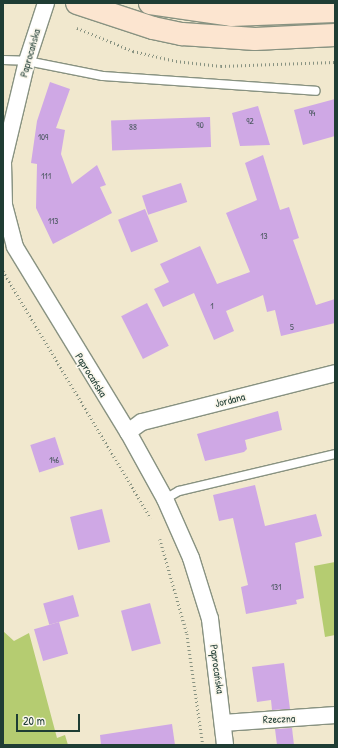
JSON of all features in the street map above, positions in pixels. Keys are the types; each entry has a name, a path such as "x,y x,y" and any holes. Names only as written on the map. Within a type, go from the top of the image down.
{"main road":[{"path":"77,3 153,28 189,35 255,39 335,35"},
{"path":"150,3 231,15 335,11"}],"street":[{"name":"Paprocańska","path":"46,3 27,61 3,162 4,205 15,247 128,432 165,499 191,558 210,619 224,723 225,745"},
{"name":"Jordana","path":"128,432 142,422 335,373"},
{"name":"Rzeczna","path":"224,723 335,715"}],"lane":[{"path":"3,60 27,61 103,76 315,91"},
{"path":"165,499 179,491 335,454"}],"path":[{"path":"3,271 155,526"},
{"path":"158,532 187,634 203,745"}],"green space":[{"path":"335,562 335,635 325,637 314,566"},
{"path":"3,631 14,641 29,633 57,738 65,735 68,745 3,745"}],"building":[{"path":"50,82 70,89 56,128 65,130 61,154 72,184 97,165 106,185 100,187 112,213 53,244 36,208 37,164 31,163 37,121"},
{"path":"335,99 335,136 303,145 294,110"},
{"path":"258,106 270,145 240,146 232,113"},
{"path":"210,117 211,147 112,150 111,120"},
{"path":"263,155 280,210 289,207 299,238 293,240 316,305 335,299 335,323 281,336 275,310 267,312 263,295 226,311 234,331 214,340 194,293 163,307 154,289 169,282 160,264 200,246 217,284 250,272 226,213 257,200 245,163"},
{"path":"181,183 187,202 148,215 142,196"},
{"path":"145,209 158,241 131,252 118,220"},
{"path":"147,303 169,346 143,359 121,316"},
{"path":"278,411 282,430 245,440 247,449 244,452 205,461 197,434"},
{"path":"55,437 64,465 39,473 30,445"},
{"path":"255,485 265,526 316,514 322,536 295,543 304,598 296,600 297,604 246,614 241,587 248,585 233,518 219,521 213,495"},
{"path":"102,509 110,542 78,550 70,517"},
{"path":"73,595 79,616 49,625 43,604"},
{"path":"150,603 161,644 132,651 121,611"},
{"path":"59,622 68,654 43,661 34,629"},
{"path":"284,663 290,709 272,710 271,700 257,702 252,667"},
{"path":"172,724 175,745 101,745 100,735"},
{"path":"292,728 294,745 277,745 275,729"}]}
